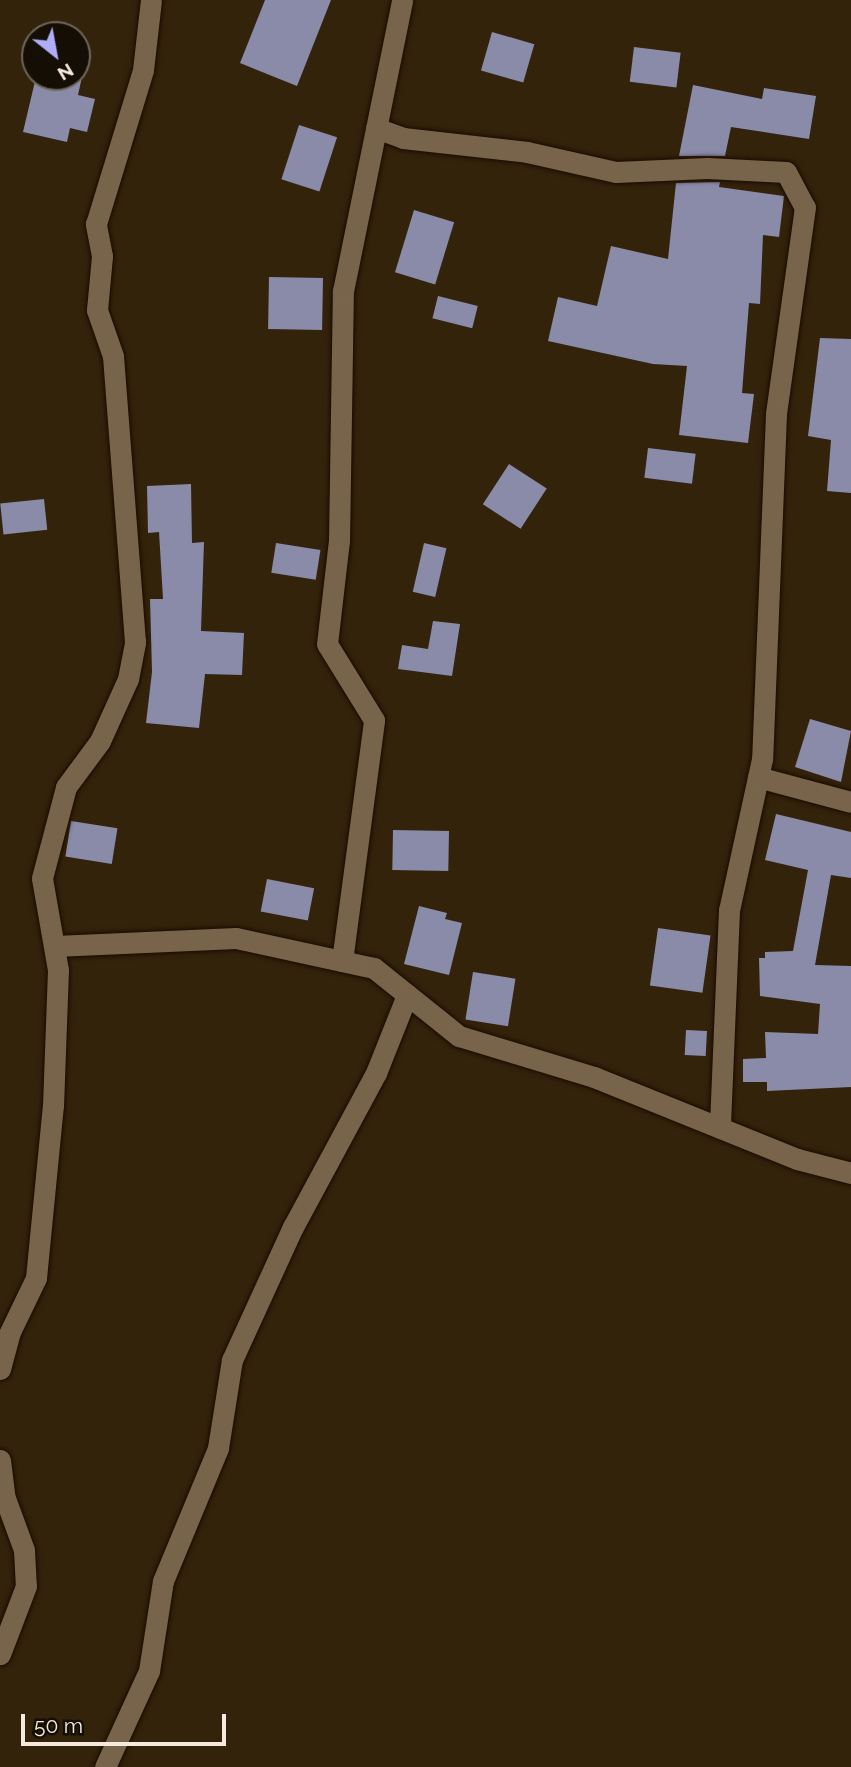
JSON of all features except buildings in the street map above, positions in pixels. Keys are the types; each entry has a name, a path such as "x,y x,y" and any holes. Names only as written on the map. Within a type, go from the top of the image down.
{"street":[{"path":"0,1369 10,1332 36,1278 53,1106 55,946 41,878 51,832 66,787 100,741 128,679 135,642 113,356 97,310 102,256 96,224 143,70 151,0"},
{"path":"342,961 374,720 327,644 339,541 343,290 402,0"},
{"path":"376,128 403,138 527,152 616,172 707,168 786,172 797,187 805,206 776,414 758,777 729,910 719,1128"},
{"path":"758,777 851,802"},
{"path":"55,946 236,938 374,968 459,1036 594,1077 797,1159 851,1173"},
{"path":"105,1767 149,1671 163,1581 218,1448 232,1360 293,1227 376,1073 407,995"},
{"path":"0,1460 5,1498 24,1550 26,1586 0,1654"}]}
